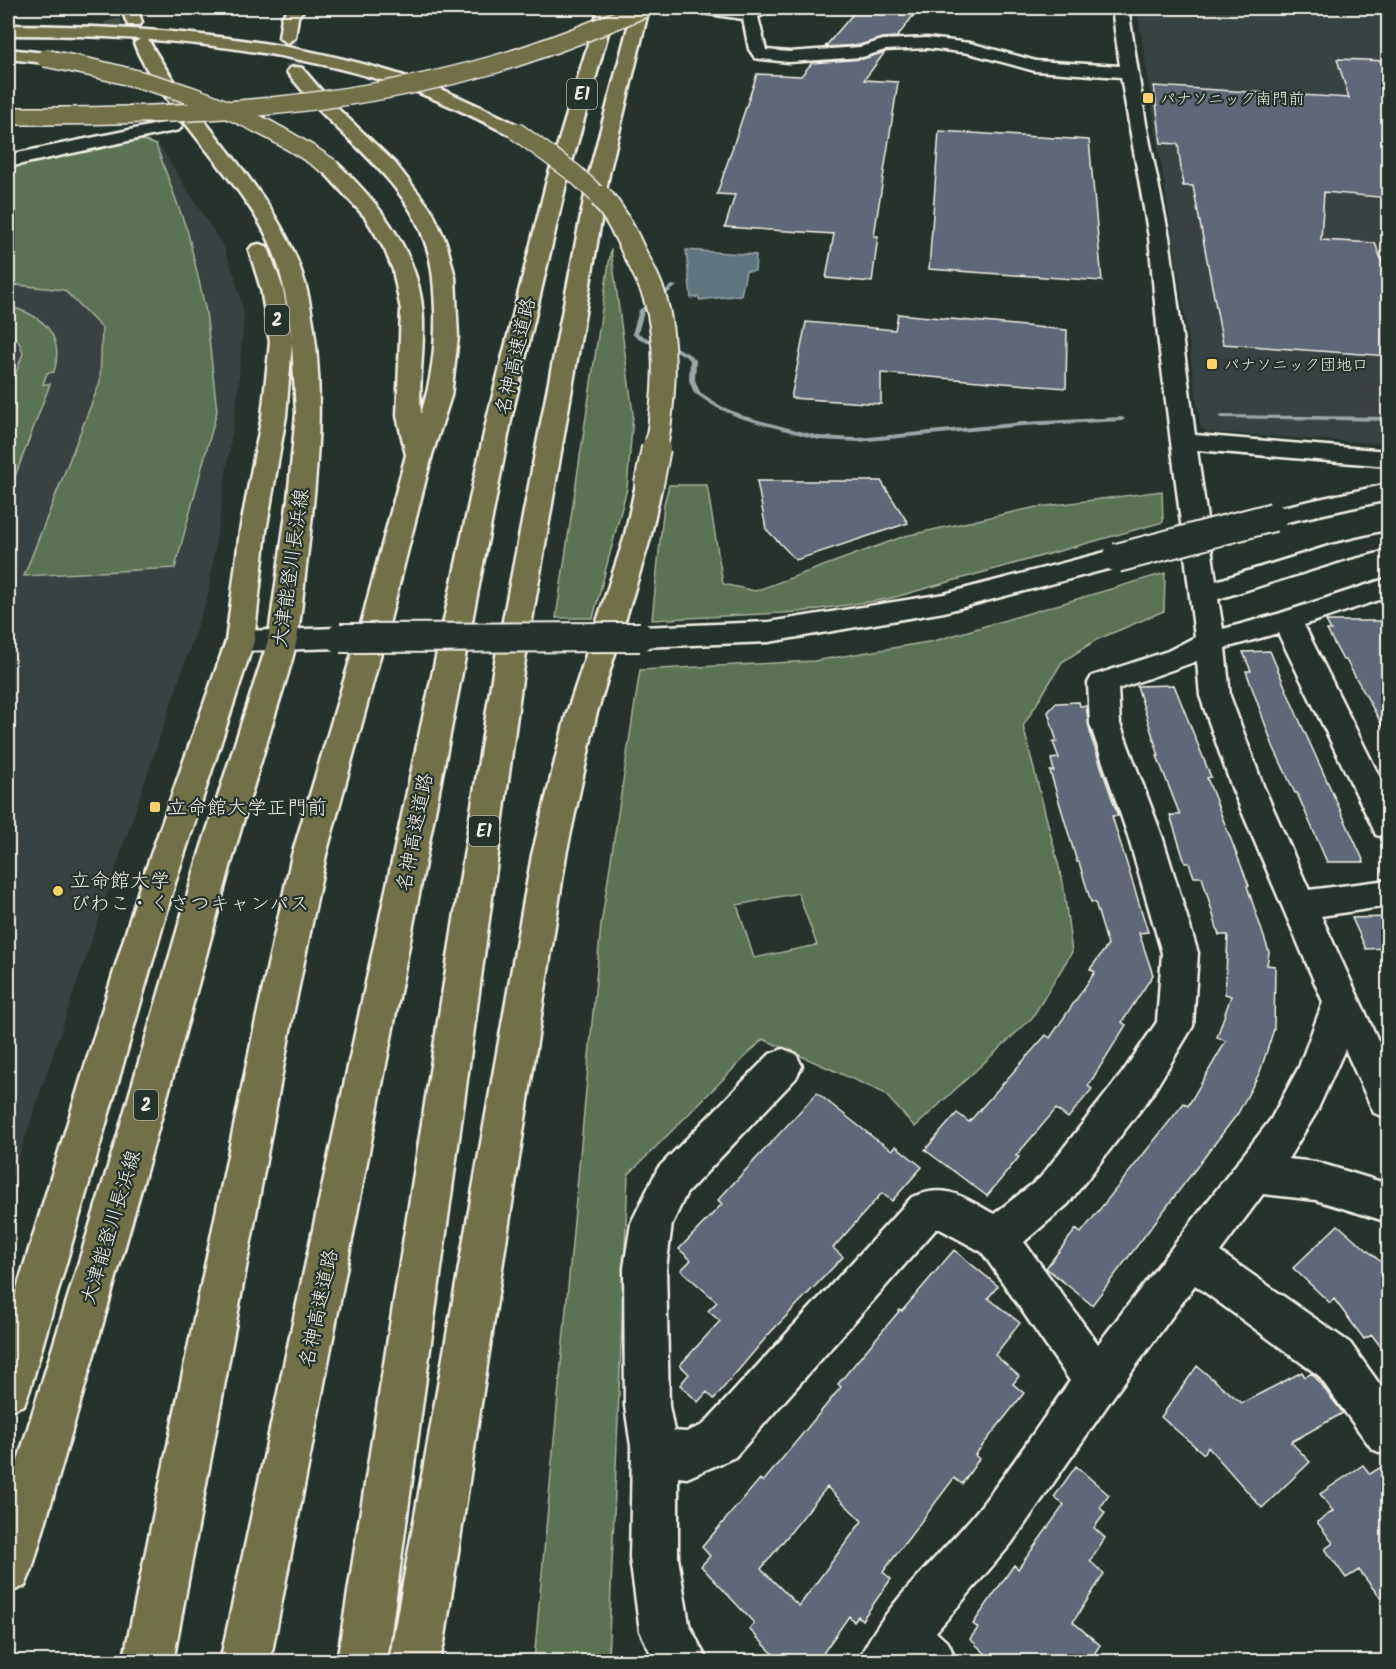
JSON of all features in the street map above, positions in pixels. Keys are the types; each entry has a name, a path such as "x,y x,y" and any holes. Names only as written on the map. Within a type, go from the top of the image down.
{"main road":[{"path":"287,38 290,17 297,8"},
{"name":"名神高速道路","path":"245,1662 500,414 557,180 607,8"},
{"name":"E1","path":"362,1662 508,672 599,174 641,8"},
{"path":"8,116 155,115 252,108 348,94 441,76 523,55 588,33 645,8"},
{"path":"599,174 614,145 655,8"},
{"path":"8,30 156,34 313,56 421,86 482,112 516,131 574,174 605,202 627,237 657,307 663,364 660,429 637,539 581,716 549,855 414,1662"},
{"name":"大津能登川長浜線","path":"8,1389 158,883 240,641 253,531 274,416 281,342 272,289 258,248 229,196 173,126 124,54 119,42"},
{"name":"大津能登川長浜線","path":"8,1569 138,1134 217,852 282,641 301,499 308,413 306,362 298,297 279,240 248,192 164,81 147,56 142,43"},
{"path":"8,54 45,58 129,75 211,100 261,122 299,144 350,185 379,222 404,273 412,308 409,415 420,455"},
{"path":"148,1662 271,1032 309,855 420,455 439,396 447,337 444,277 436,242 422,211 388,167 327,108 296,72"}],"street":[{"path":"702,8 741,12 766,8"},
{"path":"1120,8 1137,124 1159,237 1169,336 1204,594 1215,696 1248,788 1341,1002 1389,1101"},
{"path":"741,12 761,54 789,57 862,52 883,45 927,43 970,48 1035,66 1130,72"},
{"path":"8,161 173,126"},
{"path":"1184,442 1389,458"},
{"path":"240,641 340,638 640,638 769,632 944,603 1273,517 1389,492"},
{"path":"1204,594 1342,551 1389,540"},
{"path":"997,1238 1054,1191 1137,1084 1175,1026 1180,953 1145,836 1105,724 1103,683 1178,658 1210,642 1287,621 1389,587"},
{"path":"1287,621 1389,826"},
{"path":"1300,905 1389,893"},
{"path":"905,1652 1097,1381 1285,1132 1309,1091 1333,1033 1341,1002"},
{"path":"683,1662 665,1631 654,1558 655,1453 648,1406 645,1268 652,1223 672,1181 783,1066"},
{"path":"1254,1174 1316,1181 1389,1203"},
{"path":"655,1453 687,1455 719,1441 926,1212 944,1209 997,1238 1097,1381"},
{"path":"1192,1257 1334,1359 1389,1433"}],"shaded area":[{"path":"1137,8 1388,8 1388,444 1207,432 1200,426"},
{"name":"立命館大学 びわこ・くさつキャンパス","path":"140,138 158,144 223,246 235,277 244,314 237,400 208,594 8,1188 8,165"}],"green space":[{"path":"140,139 156,145 188,233 206,312 217,411 175,568 24,576 100,382 102,328 64,290 8,284 8,167"},
{"path":"611,249 633,414 627,488 593,618 556,618"},
{"path":"8,306 31,315 48,328 56,347 57,359 54,372 47,373 43,384 50,384 8,495 8,396 23,353 19,342 8,333"},
{"path":"669,485 707,485 723,584 755,591 905,536 1032,508 1162,491 1163,522 888,599 799,612 652,620 664,504"},
{"path":"1165,573 1164,611 1096,640 1062,662 1023,726 1063,883 1072,952 1032,1018 915,1127 884,1093 763,1039 628,1175 608,1661 534,1661 601,925 640,670 814,661 934,641","holes":["798,893 817,945 754,958 737,905"]}],"water":[{"path":"686,250 756,255 755,271 746,271 741,295 700,300 698,297 691,298"}],"building":[{"path":"858,8 919,8 897,37 882,38 860,45 825,47"},
{"path":"885,52 864,80 898,82 874,236 878,236 872,282 826,278 834,234 725,227 735,195 717,194 757,74 801,76 812,63 862,59"},
{"path":"1337,59 1389,61 1389,198 1324,192 1321,240 1375,243 1389,281 1389,356 1223,344 1193,186 1183,186 1178,144 1161,143 1154,86 1349,98"},
{"path":"939,131 1089,140 1102,281 929,269"},
{"path":"898,314 1067,330 1066,388 881,373 881,404 791,398 806,322 895,330"},
{"path":"757,481 881,481 908,523 796,560 766,529"},
{"path":"1326,621 1389,621 1389,671 1384,671 1389,681 1389,737 1346,660 1343,660 1327,630 1331,630"},
{"path":"1270,651 1364,862 1327,862 1297,793 1273,746 1246,671 1251,671 1243,652"},
{"path":"1174,685 1211,777 1207,778 1249,886 1247,886 1269,952 1267,965 1275,966 1274,1029 1260,1072 1238,1113 1092,1305 1046,1268 1076,1229 1081,1233 1184,1103 1188,1106 1226,1041 1217,1037 1231,996 1225,994 1228,935 1219,935 1202,877 1194,877 1189,863 1185,863 1170,815 1180,815 1157,756 1159,756 1137,686"},
{"path":"1079,702 1080,706 1086,706 1091,737 1118,816 1112,816 1148,932 1139,933 1153,975 1122,1022 1126,1025 1088,1086 1092,1089 1068,1118 1056,1109 1016,1156 1019,1157 987,1196 925,1150 957,1113 969,1122 1046,1035 1050,1038 1095,972 1090,969 1108,945 1095,902 1091,902 1079,862 1077,862 1050,771 1054,771 1051,759 1059,758 1053,742 1057,742 1048,712 1056,703"},
{"path":"1389,917 1389,948 1366,949 1352,918"},
{"path":"817,1093 874,1138 892,1150 896,1146 922,1167 892,1201 882,1193 833,1248 843,1257 769,1334 714,1399 707,1392 698,1402 680,1385 689,1374 680,1365 720,1321 708,1311 717,1302 681,1270 691,1260 679,1249 722,1204 718,1200"},
{"path":"1338,1225 1389,1269 1389,1358 1372,1335 1364,1339 1334,1299 1330,1303 1293,1268"},
{"path":"954,1250 998,1286 988,1298 1020,1323 995,1355 1019,1376 1013,1384 1024,1393 975,1455 979,1459 962,1484 954,1478 883,1572 891,1579 862,1620 858,1616 854,1622 849,1616 817,1662 781,1662 749,1629 754,1623 701,1566 710,1556 702,1547 760,1479 763,1482 841,1387 838,1384 900,1310 902,1311","holes":["827,1487 862,1521 799,1606 761,1569"]},
{"path":"1197,1366 1242,1403 1302,1372 1305,1377 1312,1373 1343,1413 1291,1442 1310,1462 1262,1508 1208,1447 1204,1454 1161,1417"},
{"path":"1389,1462 1389,1609 1359,1570 1346,1578 1325,1549 1333,1543 1317,1522 1333,1511 1320,1494 1363,1465 1370,1474"},
{"path":"1076,1466 1109,1495 1100,1508 1105,1513 1094,1528 1105,1538 1090,1561 1104,1574 1073,1622 1100,1645 1089,1662 994,1662 970,1639 978,1628 973,1624 1014,1565 1018,1569 1064,1505 1054,1497"}],"waterway":[{"path":"674,286 641,311 635,334 688,355 693,360 692,380 697,393 719,407 742,417 819,438 858,440 1023,424 1122,419"},
{"path":"1222,417 1388,419"}],"tunnel":[{"path":"112,20 119,42"},
{"path":"287,38 296,72"}],"place":[{"name":"パナソニック南門前","path":"1148,98"},
{"name":"パナソニック団地口","path":"1212,364"},
{"name":"立命館大学正門前","path":"155,807"},
{"name":"立命館大学 びわこ・くさつキャンパス","path":"58,891"}]}
